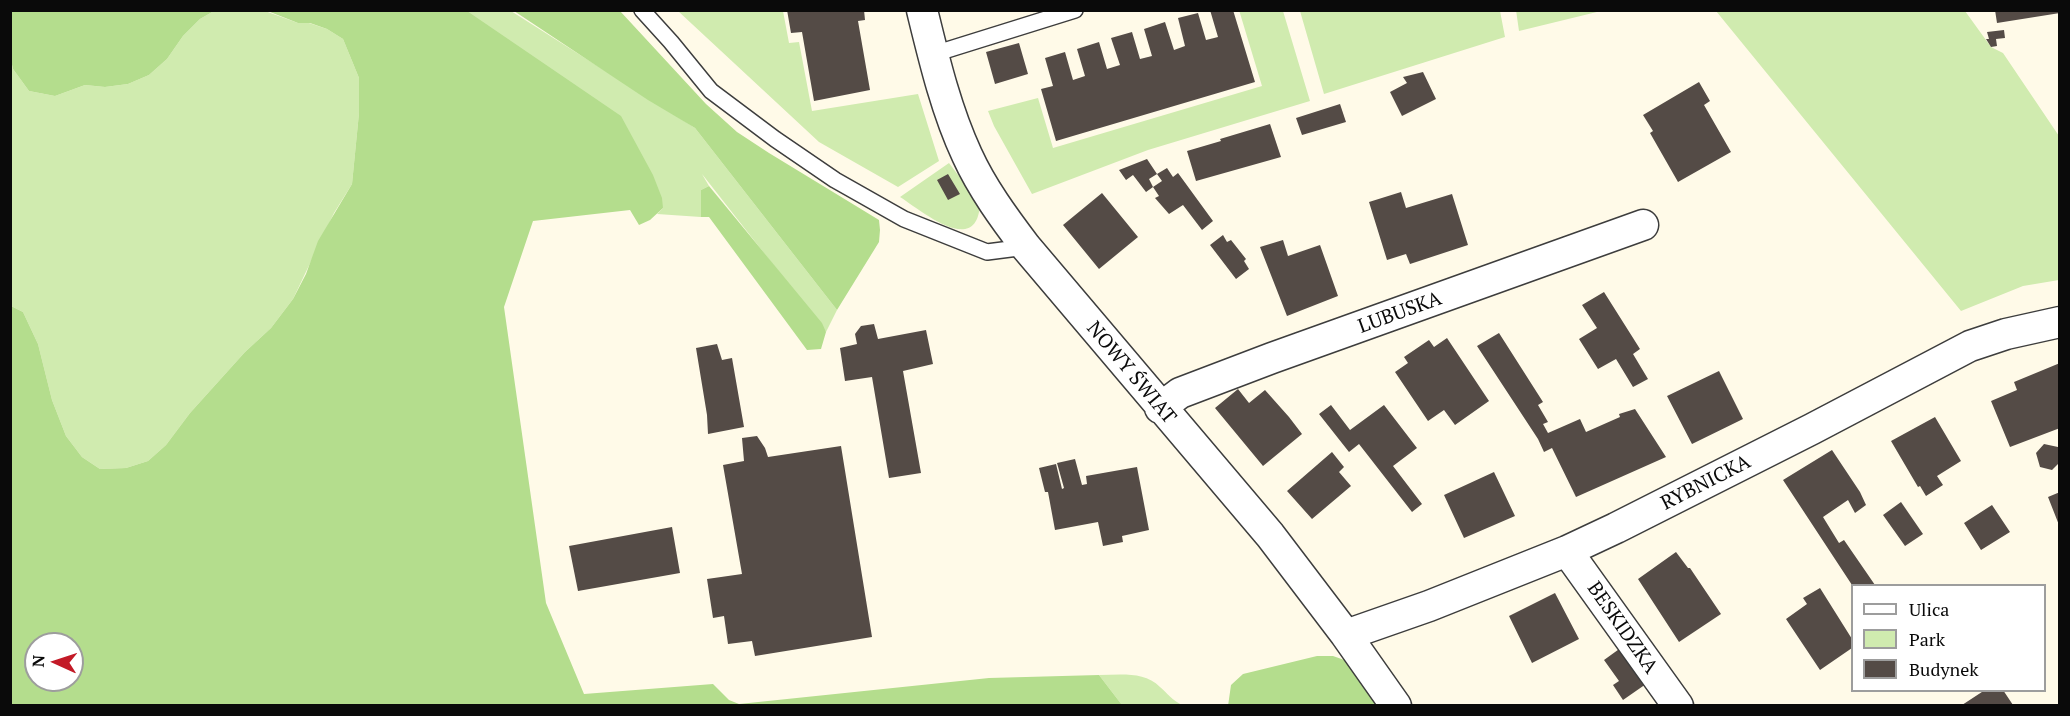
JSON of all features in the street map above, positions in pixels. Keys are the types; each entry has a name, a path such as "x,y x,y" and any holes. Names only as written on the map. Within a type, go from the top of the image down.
{"street":[{"name":"NOWY ŚWIAT","path":"922,10 946,99 966,154 1003,217 1160,408 1270,536 1396,705"},
{"name":"LUBUSKA","path":"1160,408 1180,393 1272,358 1643,225"},
{"name":"RYBNICKA","path":"1346,635 1429,606 1567,551 1812,429 1970,346 2007,334 2060,322"},
{"name":"BESKIDZKA","path":"1567,551 1678,705"}],"lane":[{"path":"642,10 711,91 835,180 904,219 987,252 1026,247"},
{"path":"934,54 1075,10"}],"green space":[{"path":"265,10 467,11 621,116 653,175 662,198 663,208 650,220 639,225 630,210 533,221 504,307 546,603 584,694 713,684 729,700 739,704 989,678 1099,675 1122,705 11,705 11,306 23,312 38,344 52,400 66,436 82,457 100,469 126,468 148,461 166,445 190,413 245,352 271,328 293,299 306,274 318,241 352,184 359,113 359,78 343,39 327,29 310,23 298,23"},
{"path":"1239,10 1283,11 1310,101 1148,150 1032,194 988,111 1038,98 1053,148 1262,86"},
{"path":"1516,10 1601,10 1601,11 1519,31"},
{"path":"10,11 214,11 200,19 183,36 167,59 149,75 128,84 105,87 85,85 55,96 29,91 13,69 10,56"},
{"path":"214,11 265,11 298,23 309,23 327,29 343,39 359,78 359,113 352,184 334,213 293,299 271,328 245,352 190,413 166,445 148,461 126,468 100,469 82,457 66,436 52,400 38,344 23,312 11,306 10,56 13,69 29,91 55,96 85,85 105,87 128,84 149,75 167,59 183,36 200,19"},
{"path":"464,11 511,11 695,128 837,310 826,332 702,174 709,186 701,190 701,217 657,214 663,208"},
{"path":"514,11 620,11 706,104 737,132 879,220 879,242 837,310 695,128 648,100"},
{"path":"678,11 783,11 789,43 799,42 812,111 918,94 939,161 898,187 819,142"},
{"path":"1300,11 1500,11 1505,37 1324,94"},
{"path":"1716,11 1965,11 1991,47 2003,53 2059,136 2059,280 2023,286 1961,311"},
{"path":"949,163 980,204 977,220 969,228 959,229 947,226 900,197"},
{"path":"709,186 822,323 826,332 821,349 807,350 709,217 701,217 701,190"},
{"path":"1317,656 1333,656 1350,662 1382,705 1228,706 1231,685 1243,674"},
{"path":"1099,675 1131,675 1147,678 1182,705 1122,705"}],"building":[{"path":"787,10 864,10 865,20 858,21 870,90 814,101 802,32 791,33"},
{"path":"1210,10 1233,10 1255,82 1056,141 1041,89 1053,86 1045,58 1065,52 1073,80 1085,76 1077,49 1099,42 1107,69 1120,65 1111,38 1132,32 1140,59 1152,56 1144,29 1165,22 1174,50 1185,46 1178,18 1198,13 1206,40 1218,37"},
{"path":"1995,10 2060,10 2060,13 1997,23"},
{"path":"2004,30 2005,38 1996,39 1997,46 1991,47 1986,39 1989,39 1987,32"},
{"path":"1019,43 1028,74 995,84 986,52"},
{"path":"1423,72 1436,99 1402,116 1390,92 1407,83 1403,77"},
{"path":"1699,82 1710,101 1704,105 1731,152 1678,182 1650,133 1653,131 1643,115"},
{"path":"1340,104 1346,122 1302,135 1296,118"},
{"path":"1270,124 1281,157 1196,181 1187,151"},
{"path":"1147,159 1157,174 1149,179 1153,187 1146,192 1133,175 1126,180 1119,170"},
{"path":"1167,168 1173,177 1178,173 1213,221 1202,230 1183,205 1169,214 1155,198 1159,196 1153,187 1162,181 1157,174"},
{"path":"948,174 960,194 948,200 937,180"},
{"path":"1401,192 1406,208 1452,194 1468,245 1410,264 1406,254 1387,260 1369,202"},
{"path":"1102,193 1138,237 1099,269 1063,225"},
{"path":"1223,235 1227,242 1231,240 1246,259 1244,261 1249,269 1236,279 1210,245"},
{"path":"1283,240 1288,256 1320,245 1338,296 1287,316 1260,247"},
{"path":"1604,292 1640,349 1633,354 1648,379 1633,387 1616,359 1598,369 1579,339 1597,328 1582,305"},
{"path":"874,324 878,339 926,330 933,364 903,371 921,473 889,478 872,377 845,381 840,348 857,344 855,334 861,326"},
{"path":"1499,333 1543,402 1538,405 1548,422 1543,424 1548,433 1580,419 1586,432 1620,417 1619,414 1635,409 1666,457 1576,497 1552,448 1544,452 1538,439 1477,346"},
{"path":"1447,338 1489,401 1455,425 1444,410 1428,421 1395,372 1408,363 1404,357 1429,340 1434,347"},
{"path":"717,344 722,360 732,358 744,427 708,434 696,348"},
{"path":"2060,363 2060,428 2010,447 1991,401 2017,390 2014,382"},
{"path":"1719,371 1743,419 1692,444 1667,396"},
{"path":"1238,389 1249,403 1265,390 1302,434 1263,466 1215,408"},
{"path":"1331,405 1350,430 1384,405 1417,448 1393,466 1422,504 1412,512 1359,444 1349,452 1319,414"},
{"path":"1935,417 1961,461 1937,476 1943,485 1926,496 1920,486 1918,487 1891,441"},
{"path":"757,436 768,457 841,446 872,637 755,656 752,641 728,644 724,616 713,618 707,579 742,574 723,465 744,461 742,438"},
{"path":"2044,444 2058,447 2060,462 2052,470 2040,467 2036,453"},
{"path":"1832,450 1866,505 1855,513 1848,500 1823,517 1839,543 1844,540 1874,584 1851,584 1783,480"},
{"path":"1332,452 1344,467 1339,472 1351,486 1312,519 1287,491"},
{"path":"1075,459 1082,485 1087,484 1086,476 1137,467 1149,530 1122,536 1123,542 1103,546 1098,522 1055,530 1048,492 1045,492 1039,468 1056,464 1062,489 1064,488 1057,463"},
{"path":"1494,472 1515,516 1464,538 1444,495"},
{"path":"2060,492 2060,525 2059,525 2048,497"},
{"path":"1901,502 1923,534 1905,546 1883,515"},
{"path":"1992,505 2010,532 1981,550 1964,523"},
{"path":"672,527 680,573 578,591 569,546"},
{"path":"1676,552 1690,568 1721,614 1679,642 1638,579"},
{"path":"1820,588 1851,637 1851,649 1820,670 1786,619 1807,604 1803,598"},
{"path":"1555,593 1579,639 1532,663 1509,616"},
{"path":"1622,647 1646,684 1623,700 1613,685 1619,681 1604,660"},
{"path":"1982,692 2004,692 2013,705 1962,705"}]}
